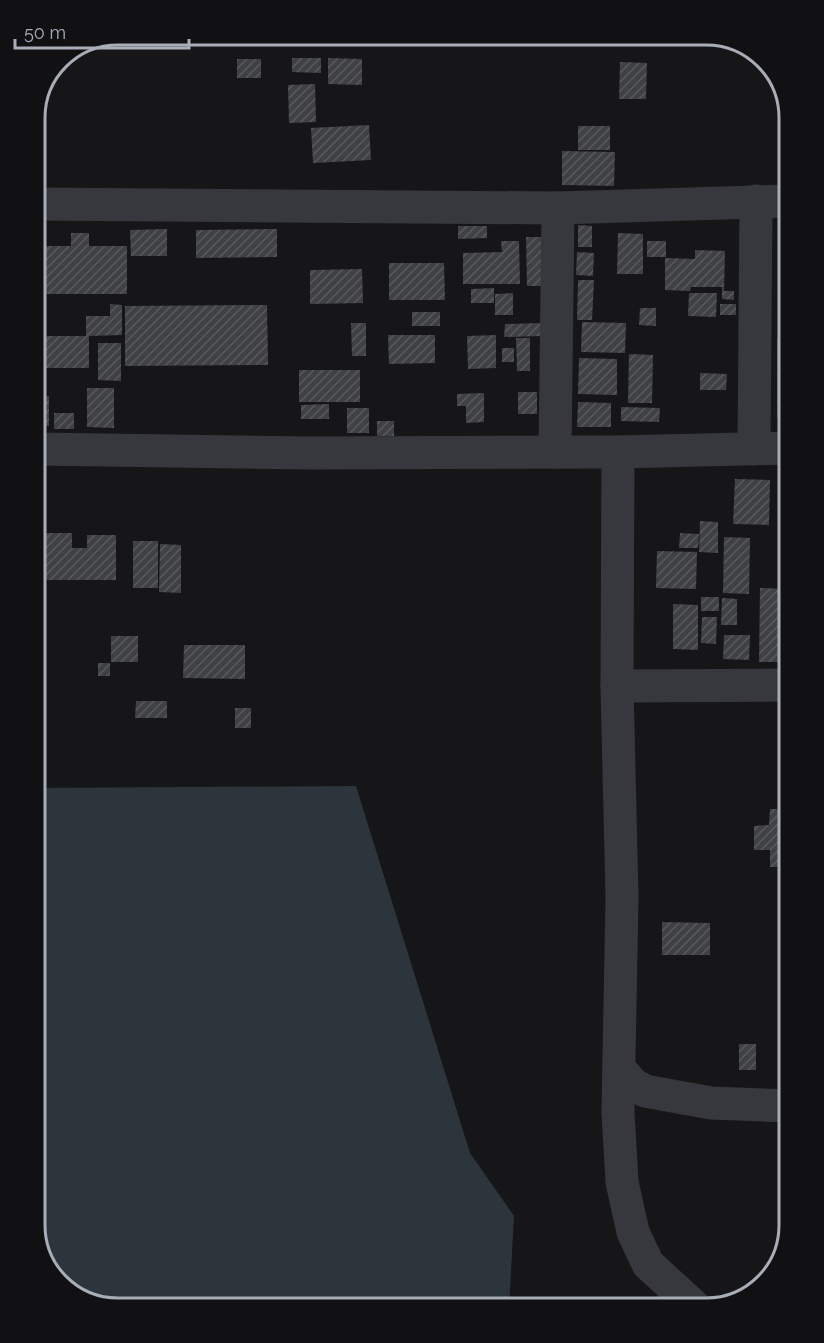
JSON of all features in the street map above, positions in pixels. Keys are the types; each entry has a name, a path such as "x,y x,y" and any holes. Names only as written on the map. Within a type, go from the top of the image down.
{"street":[{"path":"754,449 756,201"},
{"path":"45,204 558,208 779,201"},
{"path":"555,452 558,208"},
{"path":"45,449 310,453 618,452 779,448"},
{"path":"618,452 617,686 622,897 618,1112 622,1182 633,1232 648,1264 685,1298"},
{"path":"617,686 779,685"},
{"path":"619,1068 633,1084 645,1091 711,1103 779,1106"}],"shaded area":[{"path":"356,786 470,1153 514,1216 510,1298 114,1298 86,1290 63,1273 49,1248 45,1225 45,788"}],"building":[{"path":"292,58 321,58 321,73 292,72"},
{"path":"328,58 362,59 362,85 328,84"},
{"path":"237,59 261,59 261,78 237,78"},
{"path":"620,62 647,63 646,99 619,99"},
{"path":"315,84 316,122 289,123 288,85"},
{"path":"369,125 371,160 313,163 311,128"},
{"path":"578,126 610,126 610,150 578,150"},
{"path":"562,151 615,152 614,186 562,185"},
{"path":"578,225 592,226 592,247 578,247"},
{"path":"458,226 487,226 487,238 458,239"},
{"path":"167,229 167,256 131,256 130,230"},
{"path":"277,229 277,257 196,258 196,230"},
{"path":"71,233 89,233 89,246 127,246 127,294 45,294 45,246 71,246"},
{"path":"618,233 643,234 643,274 617,274"},
{"path":"526,237 541,237 541,286 527,286"},
{"path":"501,241 519,241 520,284 463,284 463,253 502,252"},
{"path":"647,241 666,241 666,257 647,257"},
{"path":"695,250 725,251 724,291 734,291 734,300 722,299 722,287 691,287 690,291 665,290 665,258 695,259"},
{"path":"577,252 594,253 593,276 576,275"},
{"path":"389,263 444,263 445,300 389,300"},
{"path":"362,269 363,303 310,304 310,270"},
{"path":"578,280 594,280 592,320 577,320"},
{"path":"494,288 494,303 471,303 471,289"},
{"path":"513,293 513,315 495,315 495,294"},
{"path":"689,293 717,293 716,317 688,316"},
{"path":"110,304 122,305 122,335 89,336 89,368 45,368 45,336 86,336 86,316 110,316"},
{"path":"720,304 736,304 736,315 720,315"},
{"path":"267,305 268,365 125,366 125,306"},
{"path":"640,308 656,308 656,326 639,325"},
{"path":"412,312 440,312 440,326 412,326"},
{"path":"582,322 626,323 625,353 581,352"},
{"path":"351,323 366,323 366,356 352,356"},
{"path":"542,323 543,336 504,337 505,324"},
{"path":"388,335 435,335 435,363 389,364"},
{"path":"496,335 496,368 468,369 467,336"},
{"path":"516,338 530,338 530,371 517,371"},
{"path":"777,339 779,339 779,418 777,418"},
{"path":"98,343 121,343 121,381 98,380"},
{"path":"502,348 514,348 514,362 502,362"},
{"path":"629,354 653,355 652,403 628,403"},
{"path":"579,358 617,359 617,395 578,394"},
{"path":"299,370 360,370 360,402 299,402"},
{"path":"700,373 727,374 726,390 700,390"},
{"path":"87,388 114,388 114,428 87,427"},
{"path":"518,392 537,392 537,414 518,414"},
{"path":"484,393 484,422 466,423 466,406 457,406 457,394"},
{"path":"45,396 49,396 49,426 45,426"},
{"path":"578,402 611,403 611,427 577,427"},
{"path":"329,404 329,419 301,419 301,405"},
{"path":"621,407 660,408 659,422 621,421"},
{"path":"347,408 369,408 369,433 347,433"},
{"path":"54,413 74,413 74,429 54,429"},
{"path":"377,421 394,421 394,436 377,436"},
{"path":"735,479 770,480 769,525 733,524"},
{"path":"700,521 718,522 718,553 699,552"},
{"path":"45,533 72,533 72,548 87,548 87,535 116,535 116,580 45,580"},
{"path":"680,533 699,534 698,548 679,548"},
{"path":"724,537 750,538 749,594 723,593"},
{"path":"133,541 158,541 158,588 133,588"},
{"path":"160,544 181,545 181,593 159,592"},
{"path":"657,551 697,552 696,589 656,588"},
{"path":"760,588 779,589 779,662 759,662"},
{"path":"701,597 719,597 719,611 701,611"},
{"path":"722,598 737,599 737,625 721,625"},
{"path":"673,604 698,605 698,650 673,649"},
{"path":"702,617 717,617 716,644 701,643"},
{"path":"724,635 750,635 749,660 723,659"},
{"path":"111,636 138,636 138,662 111,662"},
{"path":"184,645 245,645 245,679 183,678"},
{"path":"98,663 110,663 110,676 98,676"},
{"path":"136,701 167,701 167,718 135,718"},
{"path":"235,708 251,708 251,728 235,728"},
{"path":"770,809 779,809 779,867 770,867 770,850 754,850 754,826 769,825"},
{"path":"662,922 710,923 710,955 662,955"},
{"path":"739,1044 756,1044 756,1070 739,1070"}]}
